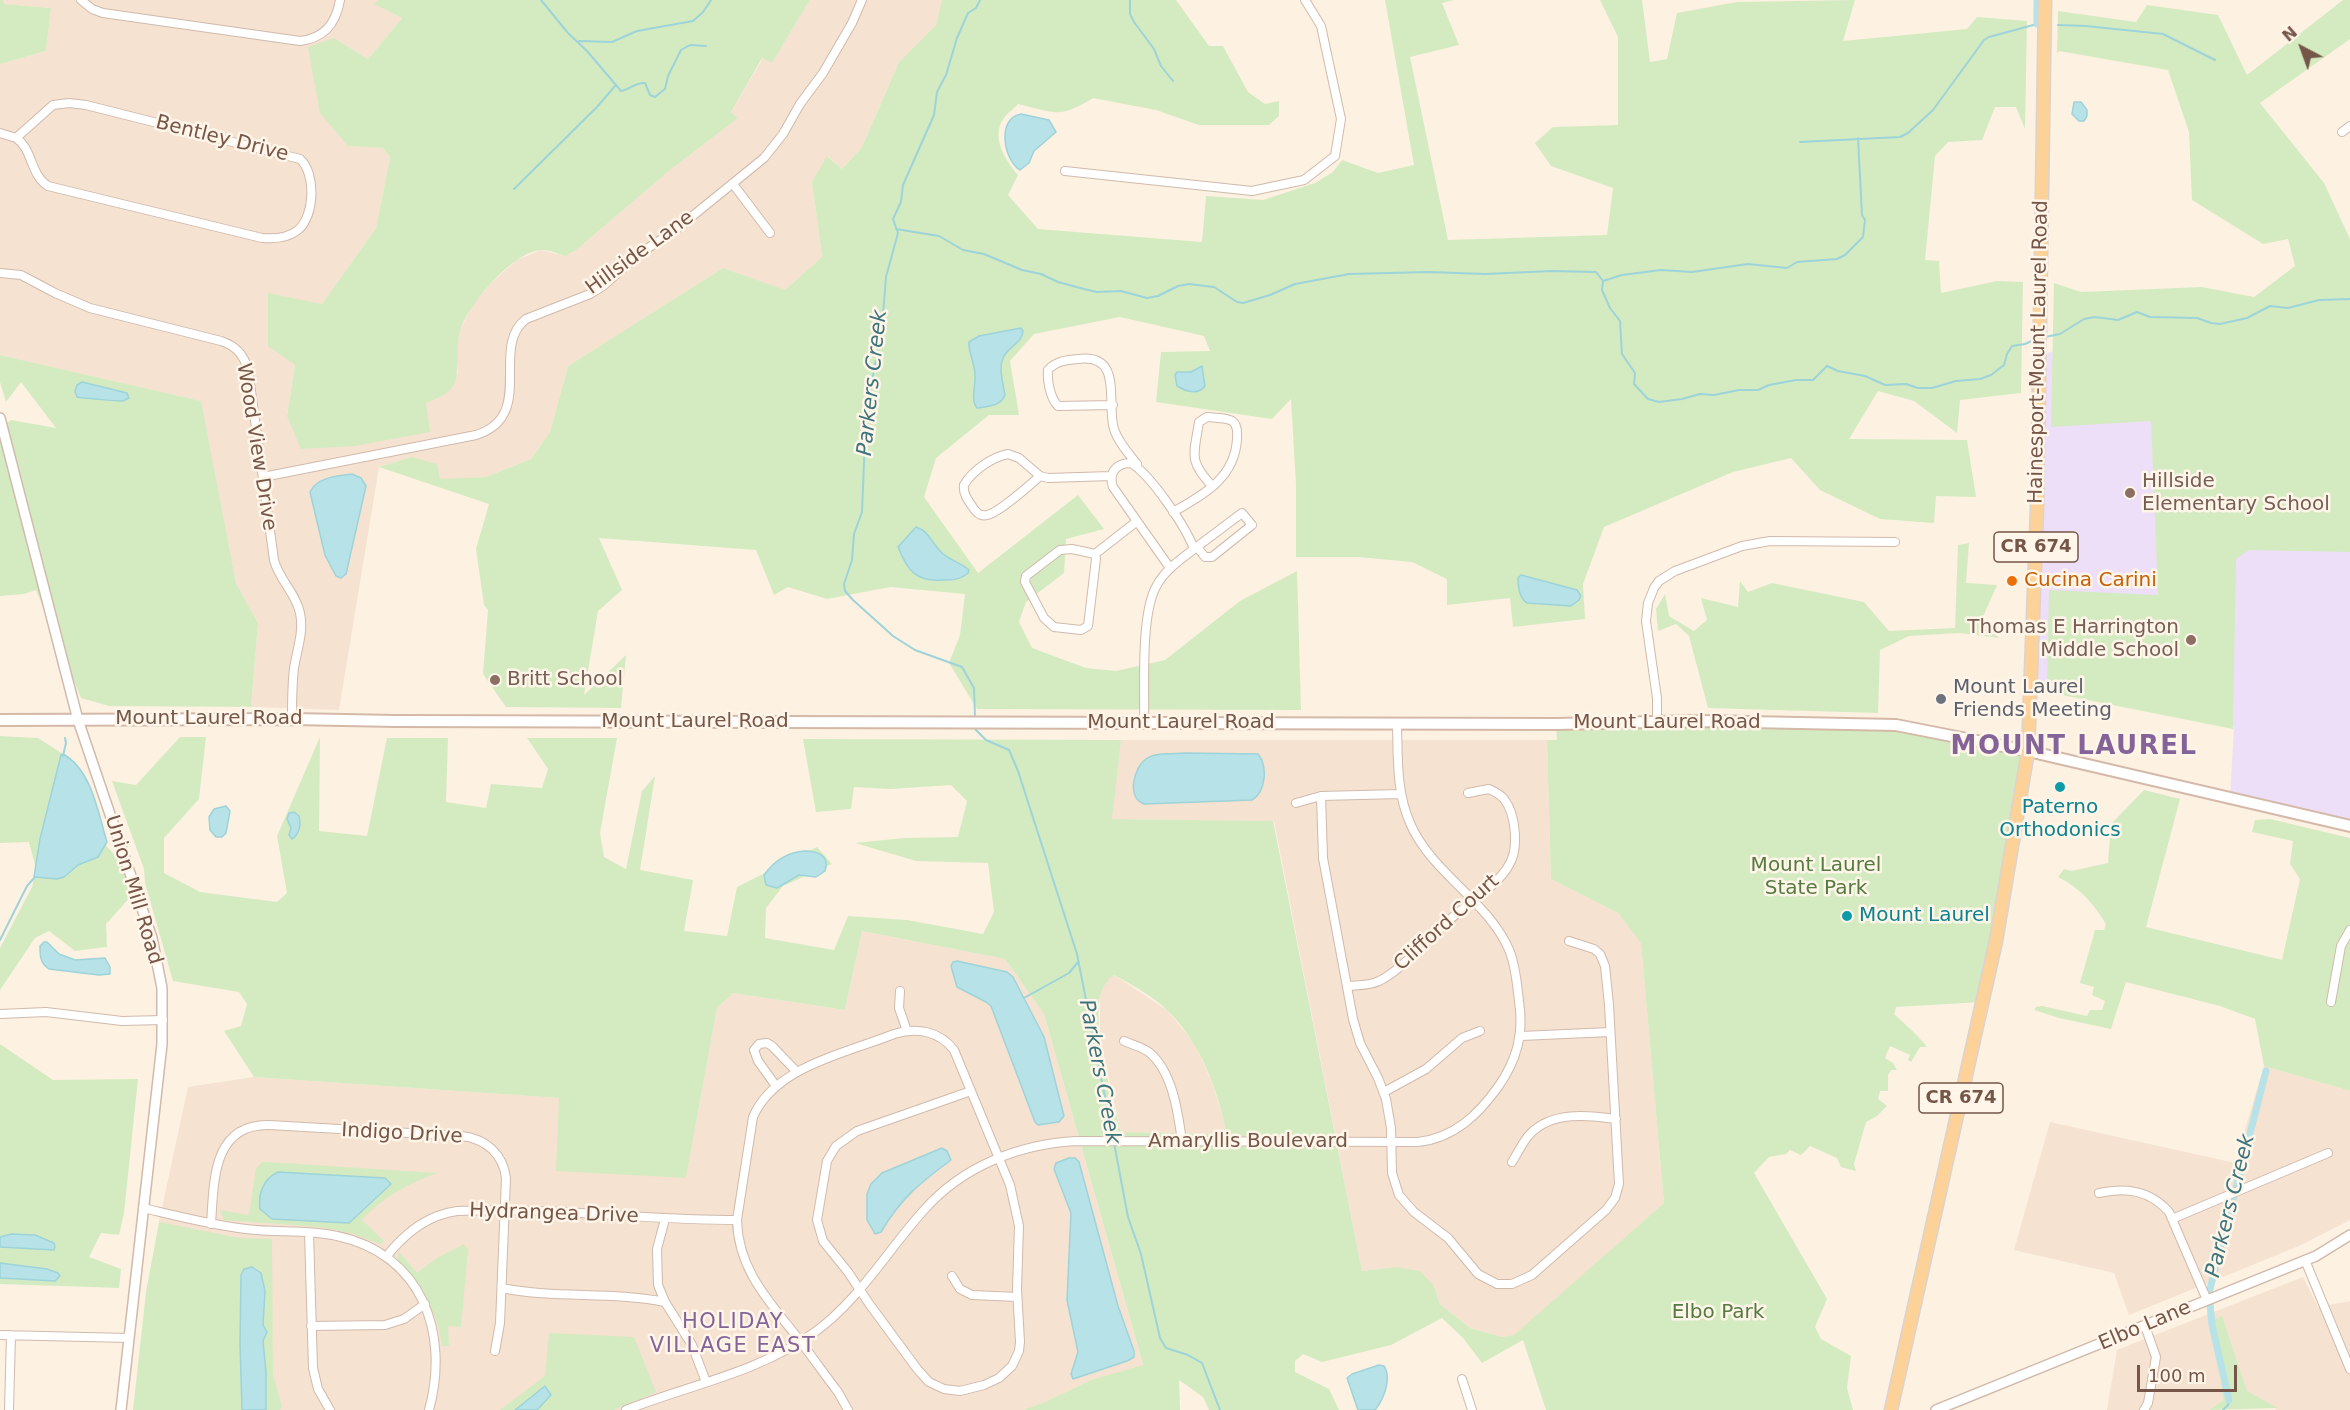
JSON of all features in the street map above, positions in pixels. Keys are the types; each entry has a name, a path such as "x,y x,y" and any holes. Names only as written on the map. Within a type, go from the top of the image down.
{"main road":[{"name":"Hainesport-Mount Laurel Road","path":"1891,1410 1996,941 2028,751 2037,509 2045,0"},
{"name":"Mount Laurel Road","path":"0,720 292,719 396,722 1397,724 1657,722 1896,725 2028,751 2350,826"}],"street":[{"path":"81,0 92,9 103,13 300,41 311,40 330,28 336,18 340,0"},
{"name":"Hillside Lane","path":"262,477 476,435 490,429 502,417 508,405 513,345 517,329 523,321 596,290 639,254 674,231 772,150 800,104 823,73 862,0"},
{"path":"1065,171 1252,191 1304,180 1335,156 1341,119 1321,26 1305,0"},
{"name":"Bentley Drive","path":"69,103 86,105 300,159 308,167 312,180 308,214 302,226 292,234 262,238 54,189 39,179 24,145 16,138 53,105 69,103"},
{"path":"2342,132 2350,126"},
{"path":"0,133 16,138"},
{"path":"733,184 770,233"},
{"name":"Wood View Drive","path":"0,273 21,275 90,308 209,337 234,346 243,356 248,369 276,567 297,601 301,617 301,633 294,671 292,719"},
{"path":"1113,405 1058,406 1054,402 1048,370 1057,362 1080,358 1098,361 1109,375 1113,405 1113,422 1117,435 1173,512 1195,548 1205,557 1212,557 1252,525 1242,513 1195,548 1170,568 1158,583 1150,602 1145,648 1144,723"},
{"path":"1173,512 1212,486 1226,475 1233,463 1237,448 1238,429 1231,419 1207,417 1199,422 1194,459 1199,472 1212,486"},
{"name":"Union Mill Road","path":"0,418 78,720 152,938 162,988 163,1020 121,1410"},
{"path":"1040,476 1004,505 987,515 977,512 963,490 971,475 995,458 1008,454 1019,458 1040,476 1048,478 1111,476"},
{"path":"1140,468 1131,463 1125,463 1114,469 1111,476 1117,494 1170,568"},
{"path":"1095,554 1136,522"},
{"path":"1657,722 1657,698 1646,612 1654,588 1666,576 1752,543 1770,541 1894,542"},
{"path":"1072,549 1095,554 1088,626 1081,630 1054,627 1044,618 1025,582 1026,576 1060,550 1072,549"},
{"name":"Amaryllis Boulevard","path":"626,1410 763,1362 800,1342 824,1324 860,1290 908,1228 937,1196 962,1176 998,1158 1032,1147 1066,1141 1391,1143 1428,1141 1448,1134 1472,1118 1509,1071 1517,1052 1521,1036 1516,975 1510,952 1498,932 1420,841 1409,822 1400,794 1397,724"},
{"name":"Clifford Court","path":"1347,986 1371,984 1385,978 1454,916 1473,902 1499,878 1510,864 1514,854 1514,837 1510,809 1502,795 1489,789 1468,793"},
{"path":"1296,803 1321,796 1400,794"},
{"path":"1321,796 1323,858 1347,986 1360,1043 1384,1092 1390,1119 1393,1178 1396,1189 1404,1201 1448,1238 1478,1274 1497,1284 1512,1284 1532,1275 1601,1215 1615,1198 1620,1177 1606,974 1603,960 1594,949 1569,941"},
{"path":"2331,1002 2341,946 2350,930"},
{"path":"900,991 899,1008 907,1031"},
{"path":"0,1014 36,1011 122,1021 163,1020"},
{"path":"848,1410 838,1392 767,1300 750,1274 740,1244 737,1220 753,1117 774,1083 860,1047 907,1031 919,1030 935,1035 949,1044 958,1058 1010,1185 1019,1226 1017,1297 1019,1351 1011,1366 999,1378 968,1389 952,1390 936,1386 923,1377 823,1241 818,1228 821,1187 827,1161 836,1146 857,1131 971,1090"},
{"path":"1384,1092 1426,1069 1462,1038 1480,1031"},
{"path":"1521,1036 1610,1032"},
{"path":"1124,1041 1144,1048 1159,1064 1177,1108 1182,1141"},
{"path":"774,1083 754,1054 759,1044 767,1043 772,1046 797,1072"},
{"path":"1512,1162 1531,1133 1548,1121 1561,1117 1587,1116 1616,1119"},
{"name":"Indigo Drive","path":"211,1224 213,1197 222,1149 231,1137 241,1131 262,1125 462,1136 477,1139 490,1147 503,1165 506,1178 500,1323 495,1351"},
{"path":"2172,1219 2328,1154"},
{"path":"2099,1192 2113,1190 2139,1192 2162,1204 2172,1219 2207,1300"},
{"path":"143,1208 211,1224 348,1238 386,1257 412,1283 425,1304 432,1325 436,1353 436,1380 429,1410"},
{"name":"Hydrangea Drive","path":"386,1257 399,1240 410,1232 442,1214 457,1211 737,1220"},
{"path":"665,1219 657,1249 658,1285 665,1302 688,1339 706,1382"},
{"path":"309,1233 314,1376 330,1410"},
{"name":"Elbo Lane","path":"1936,1410 2316,1256 2350,1235"},
{"path":"2305,1260 2350,1369"},
{"path":"952,1276 960,1289 972,1295 1017,1297"},
{"path":"502,1288 533,1293 638,1298 665,1302"},
{"path":"311,1326 385,1325 404,1319 425,1304"},
{"path":"2144,1410 2148,1403 2156,1357 2145,1326"},
{"path":"0,1335 129,1338"},
{"path":"9,1410 10,1335"},
{"path":"1462,1379 1472,1410"}],"shaded area":[{"path":"3,0 378,0 375,4 402,18 368,59 334,38 348,146 383,148 390,158 376,228 322,304 268,294 295,364 287,416 426,403 440,397 458,373 456,352 460,330 473,304 490,284 517,260 541,250 565,256 575,251 669,171 738,118 731,112 763,58 772,63 810,0 942,0 936,25 899,62 862,147 842,169 828,156 812,182 822,257 784,291 723,268 568,366 550,432 531,459 486,477 440,480 411,457 379,467 339,710 251,707 258,623 236,583 200,401 0,355 0,64 46,51 51,8 3,4"},
{"name":"Thomas E Harrington Middle School","path":"2098,339 2350,417 2350,826 2230,798 2234,727 2031,685 2040,355"},
{"path":"1121,740 1547,740 1551,879 1618,913 1641,942 1664,1203 1514,1336 1502,1337 1470,1328 1440,1304 1434,1286 1396,1267 1362,1271 1274,821 1111,819"},
{"name":"HOLIDAY VILLAGE EAST","path":"862,931 1005,959 1044,1014 1143,1366 1091,1380 1023,1410 223,1410 159,1222 188,1087 254,1077 559,1098 686,1178 717,1008 733,993 845,1010"},
{"path":"1114,975 1167,1010 1195,1044 1212,1083 1228,1134 1121,1132 1100,1039 1100,996 1105,982"},
{"path":"2264,1066 2350,1091 2350,1220 2299,1246 2129,1315 2114,1273 2014,1250 2050,1122 2235,1163"},
{"path":"2303,1277 2318,1307 2350,1301 2350,1410 2275,1410 2277,1408 2247,1392 2222,1317 2214,1320 2223,1400 2209,1410 2107,1410 2117,1350"}],"green space":[{"path":"0,0 3,0 4,4 51,8 46,51 0,64"},
{"path":"378,0 810,0 772,63 762,58 731,112 738,118 669,171 575,251 565,256 546,250 532,252 519,259 493,281 464,321 459,338 457,375 453,386 444,394 426,403 430,432 355,446 301,449 287,416 295,365 268,346 268,293 322,304 376,228 390,158 383,148 348,146 320,113 308,47 334,38 368,59 402,18 374,4"},
{"path":"942,0 1176,0 1209,46 1223,46 1248,92 1265,104 1279,101 1279,116 1269,125 1199,125 1156,110 1093,98 1064,112 1049,112 1018,104 1005,116 1000,125 999,141 1005,156 1018,175 1008,195 1038,229 1202,242 1206,196 1263,200 1315,183 1333,172 1342,160 1378,173 1414,165 1385,0 1454,0 1442,3 1459,45 1410,57 1448,240 1607,235 1613,188 1551,166 1535,143 1553,127 1618,125 1618,37 1600,0 1642,0 1650,62 1667,59 1677,13 1737,2 1855,0 1843,41 1967,29 1977,17 2027,21 2025,129 2016,107 1995,107 1982,140 1948,142 1935,156 1925,260 1939,261 1941,293 1997,281 2023,282 2021,393 1960,400 1957,433 1914,401 1878,391 1849,439 1967,440 1976,497 1936,496 1934,523 1880,519 1820,490 1791,458 1733,472 1604,527 1583,584 1585,619 1513,627 1510,598 1447,605 1447,579 1412,562 1358,557 1296,557 1296,484 1291,399 1272,419 1156,402 1161,352 1210,351 1204,336 1120,317 1034,334 1010,361 1019,415 989,415 936,458 924,497 978,573 1078,495 1104,529 1066,539 1064,573 1026,602 1019,622 1032,648 1086,668 1116,671 1165,660 1240,601 1297,571 1301,710 977,709 949,663 960,635 965,594 890,587 827,599 788,587 774,595 756,550 599,538 622,590 598,611 584,695 626,655 621,708 506,707 483,674 488,610 484,605 476,549 489,504 379,467 411,457 437,464 440,479 486,477 531,459 550,432 568,366 723,268 785,290 822,257 812,182 827,156 842,169 862,147 899,62 936,25"},
{"path":"2343,0 2350,0 2350,39 2260,103 2324,183 2350,239 2350,552 2249,550 2236,559 2233,729 2047,692 2049,590 2158,595 2151,421 2051,427 2054,283 2081,292 2202,287 2254,297 2295,266 2288,239 2263,244 2192,200 2189,132 2168,70 2059,51 2057,53 2058,11 2136,22 2147,5 2218,15 2247,75"},
{"path":"0,355 201,401 236,583 258,623 251,707 109,706 81,698 36,590 24,594 0,596 0,428 11,420 56,428 21,382 6,402 0,382"},
{"path":"1969,543 1966,583 1997,585 1982,619 1999,638 1959,633 1909,636 1880,650 1878,713 1708,708 1689,636 1676,624 1658,631 1656,609 1665,594 1669,616 1694,631 1707,620 1701,598 1738,607 1740,581 1748,592 1772,583 1864,602 1889,631 1955,628 1958,545"},
{"path":"1556,724 1896,725 2028,751 1982,1002 1896,1007 1894,1014 1927,1047 1920,1047 1911,1062 1908,1060 1910,1055 1890,1046 1885,1058 1893,1063 1897,1070 1891,1070 1888,1075 1888,1091 1880,1091 1878,1099 1887,1106 1877,1116 1866,1122 1854,1164 1856,1171 1841,1167 1837,1158 1810,1146 1801,1155 1790,1150 1786,1154 1769,1157 1754,1173 1827,1299 1815,1327 1821,1339 1851,1356 1847,1388 1853,1410 1546,1410 1523,1340 1482,1363 1463,1338 1442,1318 1391,1345 1322,1362 1303,1354 1295,1361 1295,1372 1329,1389 1339,1410 1209,1410 1203,1397 1179,1380 1180,1410 1023,1410 1091,1380 1143,1365 1044,1014 1005,959 862,931 845,1010 733,993 717,1008 686,1178 556,1171 559,1098 254,1077 224,1031 241,1026 247,1004 239,992 173,981 145,883 144,869 112,781 136,785 180,737 206,737 199,799 164,838 164,873 200,892 277,902 287,893 277,836 320,737 319,831 367,836 387,738 448,738 446,802 486,808 491,784 542,788 548,769 527,738 617,738 600,833 604,857 626,869 642,791 655,776 640,870 693,880 684,931 727,936 737,887 817,847 832,864 783,886 766,908 765,938 834,950 848,916 907,920 983,934 994,912 988,863 916,861 855,843 904,838 958,837 967,801 951,785 891,789 854,787 851,809 816,812 803,739 1121,740 1112,819 1273,821 1362,1271 1396,1267 1420,1271 1434,1286 1440,1304 1470,1328 1502,1337 1514,1335 1664,1203 1641,943 1618,913 1551,879 1547,740 1557,740","holes":["1114,975 1162,1006 1190,1037 1213,1084 1227,1134 1121,1132 1104,1062 1099,1023 1101,993"]},
{"path":"0,736 38,738 66,756 97,836 126,867 134,893 106,924 107,947 75,951 49,931 35,938 0,990 0,948 32,887 36,869 29,842 0,843"},
{"path":"2144,790 2180,799 2146,927 2282,960 2300,879 2290,864 2293,841 2252,832 2255,820 2270,819 2350,838 2350,1091 2264,1066 2255,1019 2220,1006 2126,982 2111,1029 2034,1010 2042,1006 2087,1016 2090,1010 2102,1010 2105,1001 2092,995 2094,987 2080,983 2095,930 2104,930 2106,924 2085,897 2058,877 2064,869 2071,871 2108,863 2111,824"},
{"path":"0,1044 53,1080 138,1079 124,1213 119,1235 101,1233 89,1257 121,1269 119,1288 0,1284"},
{"path":"262,1162 437,1173 397,1192 379,1204 362,1220 384,1241 380,1244 354,1234 320,1227 224,1220 220,1210 249,1215 256,1169"},
{"path":"159,1222 239,1238 272,1239 273,1375 282,1406 280,1410 133,1410 146,1292"},
{"path":"464,1244 468,1250 461,1327 448,1326 449,1346 442,1346 437,1321 427,1299 414,1278 397,1259 399,1252 417,1273 437,1258"},
{"path":"2222,1316 2247,1391 2278,1408 2209,1410 2223,1400 2214,1320"},
{"path":"549,1333 634,1337 656,1392 614,1410 500,1410 545,1376"}],"water":[{"path":"2074,102 2081,102 2087,110 2084,121 2079,121 2072,114"},
{"path":"1021,114 1049,120 1056,132 1034,151 1029,163 1020,170 1010,158 1005,131 1013,117"},
{"path":"1021,328 1023,331 1020,340 1006,352 1002,361 1001,373 1005,395 1003,399 993,405 977,408 974,401 975,371 969,342 979,336"},
{"path":"1202,366 1205,386 1202,389 1191,392 1177,386 1175,375 1177,372 1191,372"},
{"path":"82,382 127,393 129,398 123,401 77,397 75,391 77,385"},
{"path":"352,474 361,478 366,486 346,574 341,578 336,576 325,555 310,492 322,480"},
{"path":"916,527 927,534 943,554 969,570 968,573 956,579 933,580 919,577 914,573 905,562 898,547"},
{"path":"1521,575 1577,590 1581,596 1571,606 1527,603 1522,598 1519,589 1518,578"},
{"path":"63,754 81,770 87,781 107,842 98,857 78,865 64,877 57,879 34,877 40,839"},
{"path":"1258,754 1263,765 1263,785 1252,800 1144,804 1138,801 1135,796 1134,782 1142,763 1155,755"},
{"path":"226,806 230,811 226,833 222,837 216,837 210,830 209,817 214,809"},
{"path":"294,812 299,816 300,825 297,834 292,839 289,835 291,828 287,819 289,813"},
{"path":"805,851 822,855 826,862 825,871 816,877 799,875 777,888 766,885 764,875 772,865 787,855"},
{"path":"47,942 59,954 75,960 105,958 110,967 110,974 99,975 49,969 40,956 40,946"},
{"path":"957,961 1007,972 1013,977 1044,1037 1064,1116 1059,1122 1038,1125 1035,1122 991,1006 957,987 951,966"},
{"path":"942,1148 947,1151 951,1160 912,1192 881,1232 875,1234 867,1220 867,1194 871,1184 882,1173"},
{"path":"1075,1158 1079,1162 1118,1306 1134,1351 1134,1357 1127,1361 1073,1379 1071,1374 1078,1352 1067,1300 1071,1213 1054,1169 1056,1163"},
{"path":"278,1172 385,1178 391,1184 349,1223 272,1219 260,1209 260,1198 265,1183"},
{"path":"11,1234 35,1235 54,1243 54,1250 0,1247 0,1237"},
{"path":"0,1263 47,1269 60,1276 55,1281 0,1278"},
{"path":"252,1267 261,1273 265,1291 263,1325 267,1332 263,1341 266,1410 242,1410 241,1275 244,1269"},
{"path":"1379,1365 1384,1366 1387,1376 1386,1388 1381,1400 1375,1410 1358,1410 1347,1378 1352,1374"},
{"path":"545,1386 551,1395 537,1410 515,1410"}],"waterway":[{"path":"541,0 621,91 645,83 650,95 655,97 665,89 668,76 681,50 690,45 706,46"},
{"path":"579,41 612,42 637,31 693,21 711,0"},
{"name":"Parkers Creek","path":"975,717 974,688 962,667 915,650 893,636 853,600 845,591 844,584 852,560 854,534 862,512 866,413 882,327 886,277 898,233 893,219 901,202 903,185 934,115 937,92 946,75 957,38 968,13 976,8 980,0"},
{"path":"1130,0 1130,14 1134,22 1173,81"},
{"path":"2037,0 2037,24"},
{"path":"1800,142 1900,137 1908,133 1933,110 1984,40 2037,24"},
{"path":"2058,25 2163,34 2215,60"},
{"path":"514,189 597,107 615,86"},
{"path":"1603,281 1622,275 1661,270 1692,272 1748,264 1787,268 1797,262 1837,259 1845,255 1863,237 1865,220 1862,215 1858,138"},
{"path":"896,229 939,236 963,250 984,254 1058,282 1097,292 1121,291 1147,298 1189,284 1214,287 1237,302 1243,303 1295,284 1349,274 1596,272 1603,281 1602,290 1610,308 1620,321 1622,354 1635,373 1634,384 1648,399 1659,402 1700,394 1714,395 1739,390 1758,390 1769,385 1796,380 1813,380 1827,366 1838,371 1865,376 1885,385 1906,384 1918,388 1932,388 1991,375 2004,365 2012,346 2034,340"},
{"path":"2045,337 2060,334 2084,319 2095,317 2118,320 2137,312 2150,317 2197,318 2220,324 2247,318 2270,306 2288,308 2319,300 2350,299"},
{"name":"Parkers Creek","path":"975,729 986,740 1009,750 1018,771 1077,954 1113,1138"},
{"path":"63,756 65,738"},
{"path":"0,940 27,886 35,877"},
{"path":"1024,998 1069,973 1078,962"},
{"name":"Parkers Creek","path":"2229,1400 2212,1325 2209,1293 2266,1071"},
{"name":"Parkers Creek","path":"1114,1143 1128,1217 1141,1254 1160,1338 1166,1348 1188,1355 1202,1363 1220,1410"},
{"name":"Parkers Creek","path":"2223,1410 2229,1400"}],"place":[{"name":"Hillside Elementary School","path":"2130,493"},
{"name":"Cucina Carini","path":"2012,581"},
{"name":"Thomas E Harrington Middle School","path":"2191,640"},
{"name":"Britt School","path":"495,680"},
{"name":"Mount Laurel Friends Meeting","path":"1941,699"},
{"name":"Paterno Orthodonics","path":"2060,787"},
{"name":"Mount Laurel","path":"1847,916"}],"district":[{"name":"MOUNT LAUREL","path":"2074,747"},
{"name":"HOLIDAY VILLAGE EAST","path":"733,1335"}],"park label":[{"name":"Mount Laurel State Park","path":"1816,878"},
{"name":"Elbo Park","path":"1718,1313"}]}
